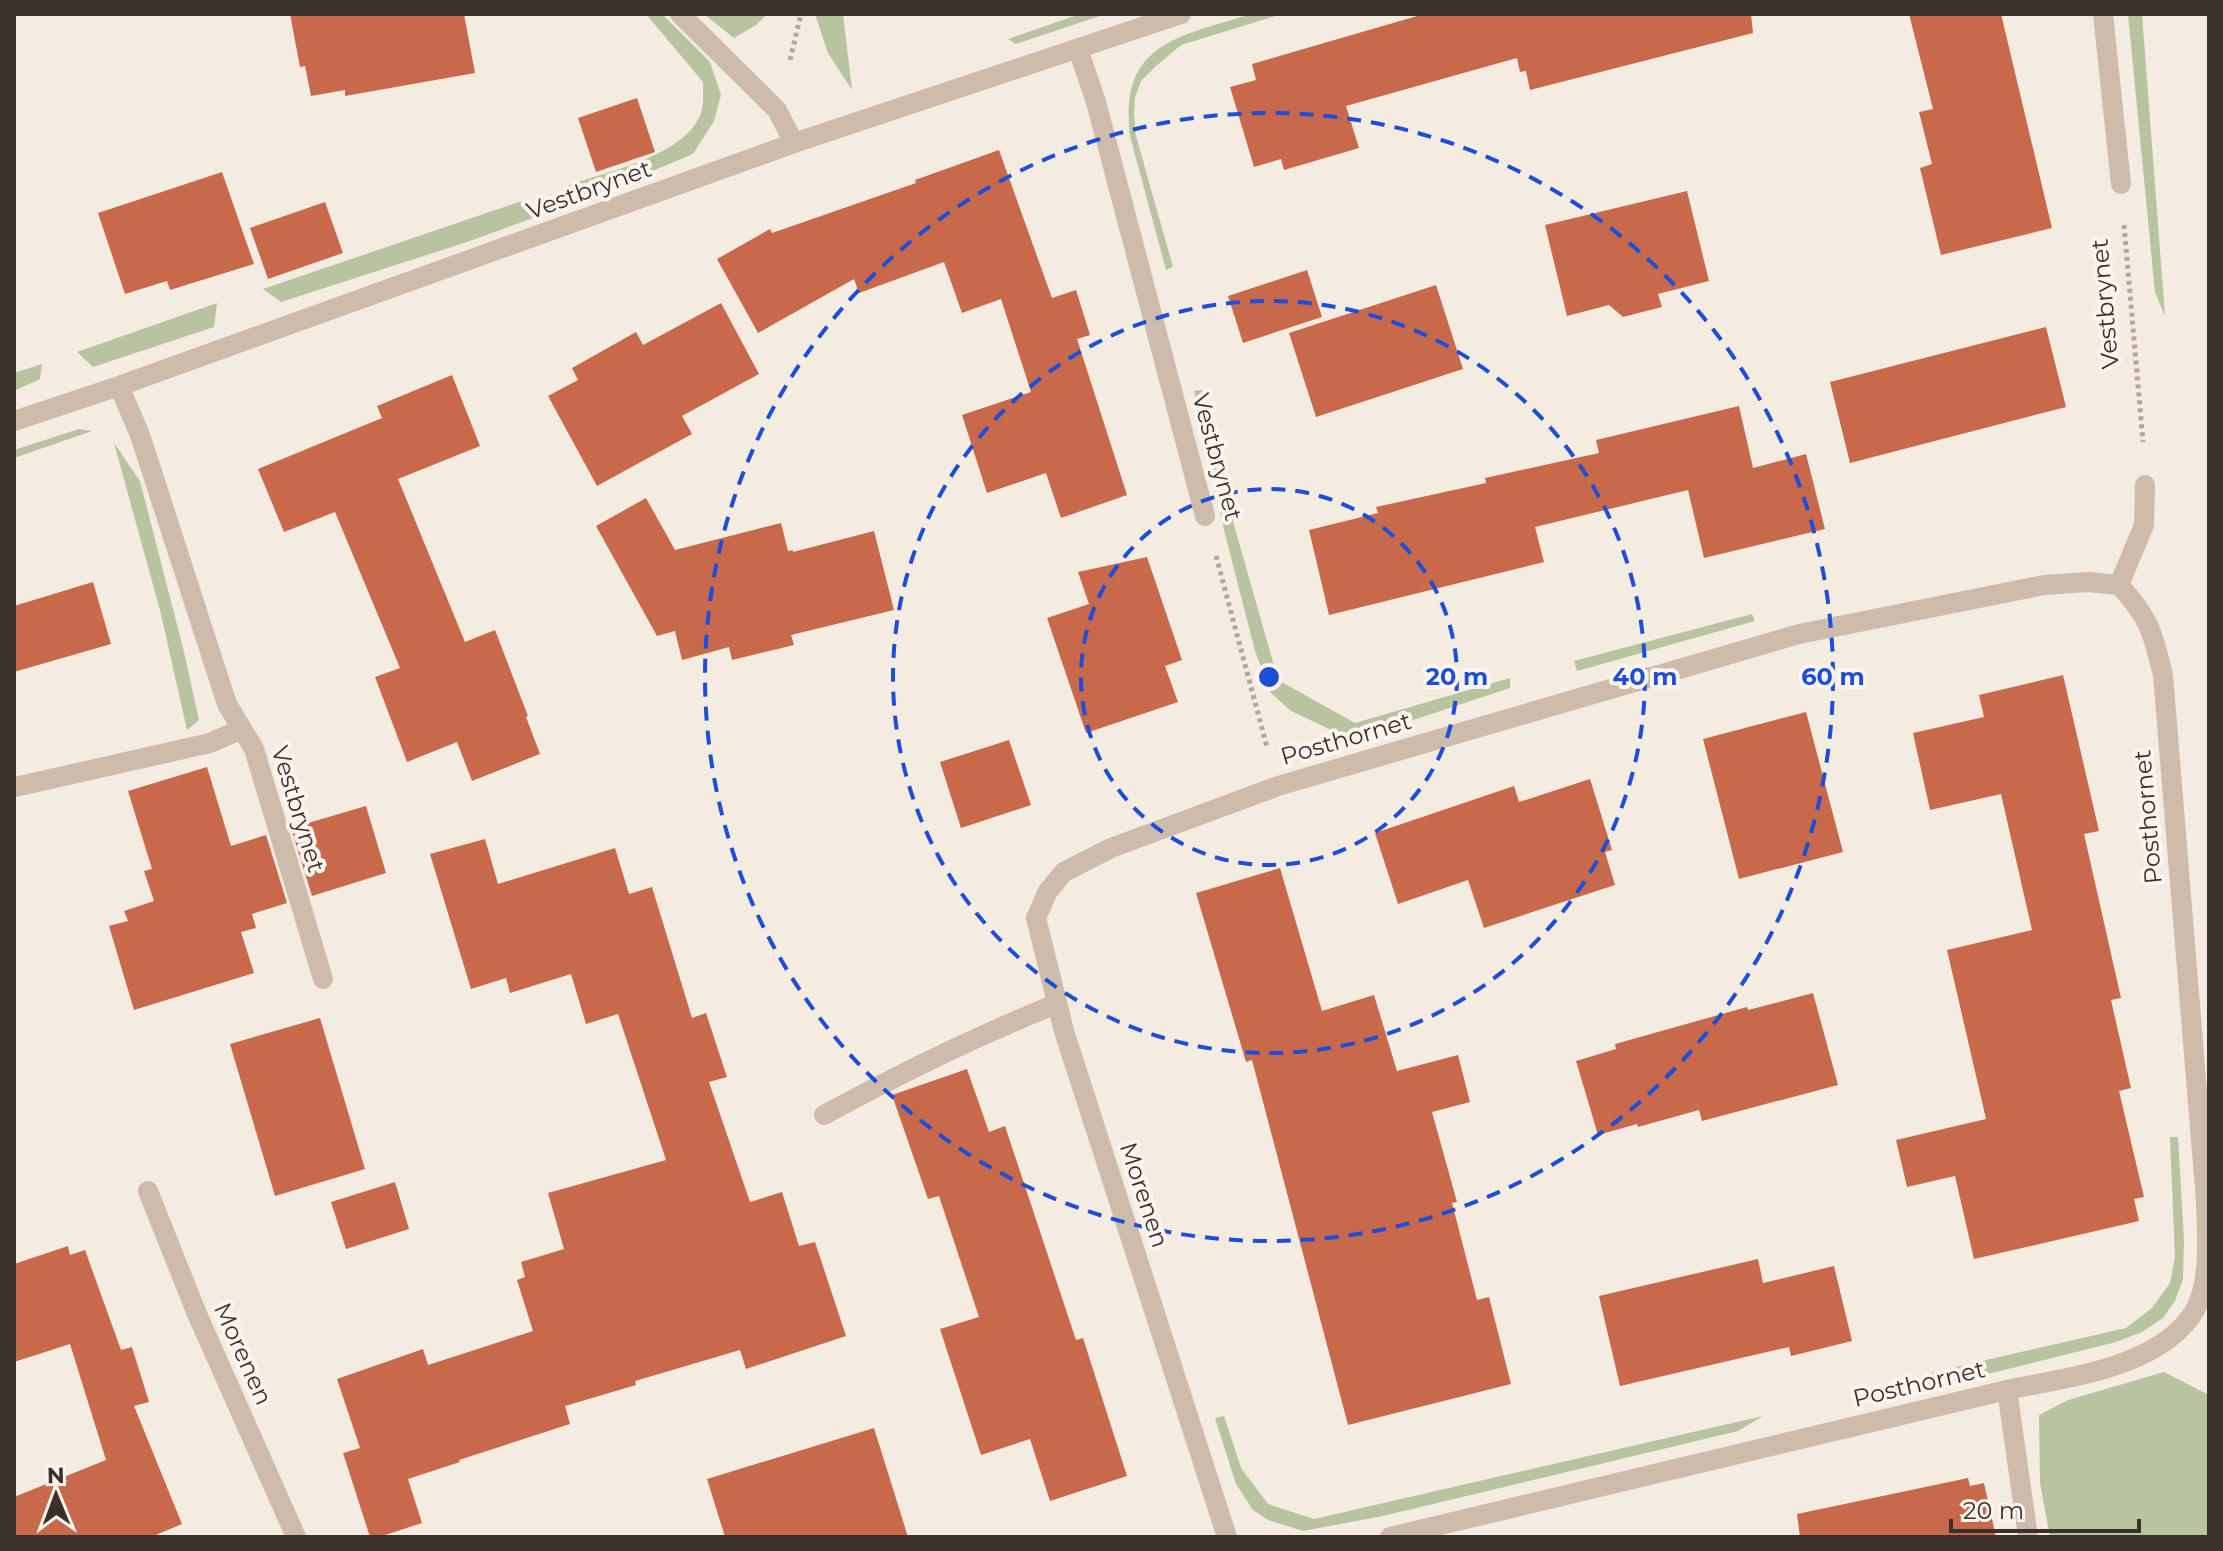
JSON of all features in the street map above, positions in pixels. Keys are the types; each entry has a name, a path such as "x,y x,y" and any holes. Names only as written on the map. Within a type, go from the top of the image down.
{"street":[{"path":"680,14 777,110 794,143"},
{"name":"Vestbrynet","path":"14,421 794,143 1181,14"},
{"path":"2103,14 2121,184"},
{"name":"Vestbrynet","path":"1078,49 1096,102 1205,516"},
{"name":"Vestbrynet","path":"119,386 140,435 227,704 254,749 323,979"},
{"path":"2119,585 2144,525 2145,485"},
{"name":"Posthornet","path":"1064,872 1111,848 1278,786 1799,634 2044,585 2088,582 2119,585 2139,607 2154,637 2163,675 2206,1201 2205,1277 2196,1309 2176,1333 2154,1349 2101,1369 1390,1537"},
{"path":"15,787 210,743 242,729"},
{"name":"Morenen","path":"1064,872 1048,891 1036,918 1056,1004 1227,1537"},
{"path":"824,1115 888,1080 1056,1004"},
{"name":"Morenen","path":"148,1191 197,1314 296,1537"},
{"path":"2007,1390 2028,1537"}],"path":[{"name":"Vestbrynet","path":"2121,184 2145,485"},
{"name":"Vestbrynet","path":"1205,516 1278,786"}],"green space":[{"path":"646,14 662,14 710,62 721,95 714,121 693,154 574,201 569,185 663,151 692,128 701,113 703,82"},
{"path":"704,14 767,14 756,25 734,38"},
{"path":"815,14 843,14 852,90 828,53"},
{"path":"1080,14 1106,14 1016,44 1008,39"},
{"path":"1251,14 1282,14 1181,45 1141,81 1135,97 1136,136 1173,267 1166,270 1130,136 1129,105 1134,81 1144,62 1159,48 1178,38"},
{"path":"2128,14 2142,14 2165,316 2155,292"},
{"path":"528,199 536,217 464,243 281,302 263,289"},
{"path":"217,303 214,327 93,367 77,352"},
{"path":"42,364 40,379 14,391 14,373"},
{"path":"1202,390 1234,525 1278,680 1355,723 1510,678 1510,688 1362,737 1329,729 1291,711 1271,693 1255,651 1224,530 1194,391"},
{"path":"79,429 92,431 14,458 14,450"},
{"path":"114,443 140,481 184,652 199,720 187,730 161,614"},
{"path":"1752,614 1755,621 1577,671 1574,661"},
{"path":"2170,1137 2178,1137 2183,1279 2175,1301 2163,1318 2142,1332 2116,1342 1924,1387 1912,1381 1934,1372 2126,1328 2152,1308 2170,1283 2175,1257"},
{"path":"2164,1372 2209,1395 2209,1537 2050,1537 2040,1483 2039,1415 2068,1400"},
{"path":"1224,1416 1241,1468 1268,1504 1314,1519 1763,1416 1738,1431 1383,1516 1303,1531 1268,1520 1253,1510 1236,1484 1215,1418"}],"building":[{"path":"290,14 464,14 475,73 345,96 345,90 311,96 305,66 300,67"},
{"path":"1424,14 1751,14 1753,33 1530,90 1526,71 1520,72 1517,58 1346,106 1359,148 1284,170 1281,159 1254,167 1230,87 1256,80 1252,64"},
{"path":"1909,14 2001,14 2052,228 1941,255 1920,168 1932,164 1919,112 1933,109"},
{"path":"637,98 655,152 596,172 578,118"},
{"path":"999,150 1052,298 1076,290 1090,335 1077,339 1127,495 1061,518 1046,473 987,493 962,415 1031,392 1001,299 962,313 944,262 859,293 854,279 758,333 717,259 770,229 772,233 916,183 915,180"},
{"path":"222,172 254,264 170,290 167,281 125,294 98,213"},
{"path":"1687,191 1709,281 1658,294 1662,307 1623,317 1609,305 1567,316 1545,225"},
{"path":"325,202 343,253 268,279 250,228"},
{"path":"1307,270 1322,317 1243,343 1228,296"},
{"path":"1436,285 1463,369 1316,417 1289,333"},
{"path":"721,303 759,374 682,416 692,434 597,486 548,396 578,380 572,368 636,332 643,345"},
{"path":"2046,327 2066,407 1850,463 1830,382"},
{"path":"452,375 480,446 398,479 465,642 495,630 540,754 472,781 457,742 407,762 375,677 400,668 335,512 284,532 258,469 382,418 377,406"},
{"path":"1739,406 1753,468 1806,454 1825,529 1704,558 1688,490 1535,527 1544,562 1329,615 1309,530 1378,513 1376,507 1486,483 1485,478 1599,453 1596,440"},
{"path":"646,498 675,550 781,523 788,551 793,552 874,531 894,610 791,635 794,645 732,660 729,647 682,660 675,631 657,636 596,526"},
{"path":"1147,557 1182,660 1165,666 1178,702 1086,733 1047,618 1089,604 1078,572"},
{"path":"93,582 111,644 14,672 14,606"},
{"path":"2063,675 2099,831 2084,834 2121,998 2111,1000 2131,1088 2119,1091 2144,1197 2134,1199 2139,1221 1974,1259 1955,1176 1907,1187 1896,1140 1986,1119 1947,950 2032,930 2001,794 1930,810 1913,733 1984,717 1979,695"},
{"path":"1806,712 1843,852 1739,879 1703,739"},
{"path":"1009,740 1031,805 961,828 940,762"},
{"path":"207,767 231,846 266,835 287,903 252,914 256,928 241,932 254,973 134,1010 109,926 128,921 124,911 154,901 144,871 152,869 128,791"},
{"path":"1590,779 1612,850 1605,852 1615,885 1484,928 1468,880 1398,904 1375,833 1514,786 1519,802"},
{"path":"366,806 386,873 312,896 291,828"},
{"path":"485,839 498,884 615,848 629,894 652,887 692,1018 706,1013 727,1077 709,1082 750,1202 782,1192 799,1246 815,1242 846,1336 746,1369 740,1350 635,1381 636,1385 565,1406 570,1424 408,1479 422,1523 370,1537 343,1453 360,1448 337,1379 423,1349 428,1365 533,1331 517,1280 525,1277 521,1262 564,1249 548,1193 666,1160 618,1014 586,1024 571,974 510,993 506,978 471,989 430,854"},
{"path":"1280,868 1322,1011 1374,995 1397,1071 1458,1055 1470,1102 1432,1112 1457,1202 1452,1203 1477,1300 1489,1297 1511,1384 1348,1425 1252,1060 1246,1062 1196,893"},
{"path":"1813,993 1838,1085 1702,1121 1699,1110 1598,1135 1576,1061 1616,1049 1615,1044 1747,1007 1748,1010"},
{"path":"320,1018 365,1169 275,1196 230,1044"},
{"path":"967,1069 989,1132 1005,1126 1076,1340 1083,1338 1127,1476 1050,1501 1030,1439 981,1455 940,1329 979,1317 939,1196 928,1199 892,1095"},
{"path":"395,1182 409,1229 346,1249 331,1202"},
{"path":"68,1246 70,1255 85,1250 121,1350 132,1347 149,1402 134,1406 182,1524 151,1537 14,1537 14,1497 106,1460 70,1344 14,1362 14,1264"},
{"path":"1758,1259 1763,1283 1834,1266 1852,1341 1791,1356 1789,1347 1620,1386 1599,1296"},
{"path":"874,1428 908,1537 725,1537 707,1479"},
{"path":"1968,1478 1970,1486 1984,1483 1996,1537 1800,1537 1797,1514"}]}
